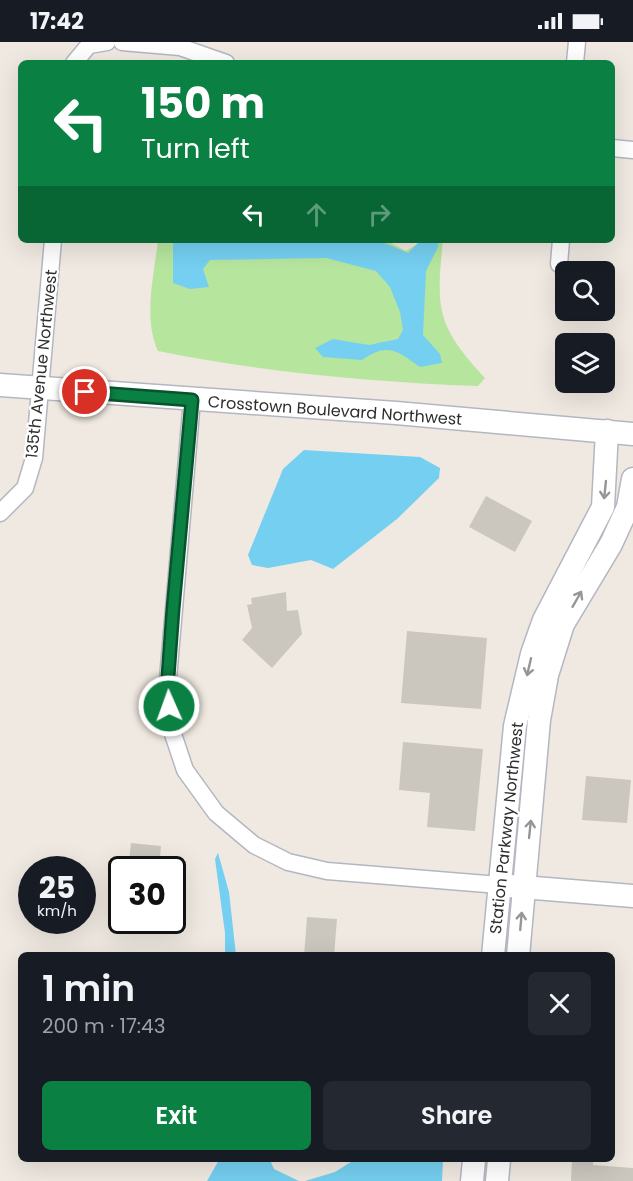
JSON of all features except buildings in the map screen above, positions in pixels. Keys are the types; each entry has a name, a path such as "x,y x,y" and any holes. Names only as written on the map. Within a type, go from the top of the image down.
{"street":[{"path":"76,60 89,45 106,42"},
{"path":"122,42 180,47 217,60"},
{"path":"575,60 577,42"},
{"path":"615,148 633,150"},
{"name":"135th Avenue Northwest","path":"0,513 25,488 34,458 42,388 53,243"},
{"path":"559,261 561,243"},
{"name":"Crosstown Boulevard Northwest","path":"0,385 396,413 633,434"},
{"path":"192,400 167,690 171,731 185,770 216,813 254,845 291,863 327,871 633,896"},
{"name":"Station Parkway Northwest","path":"493,952 515,726 547,675 563,624 590,558 603,507 607,431"},
{"name":"Station Parkway Northwest","path":"590,558 628,507 633,478"},
{"name":"Station Parkway Northwest","path":"518,952 524,887 531,703"},
{"path":"472,1181 474,1162"},
{"path":"497,1181 499,1162"}],"green space":[{"path":"158,243 391,243 406,251 419,243 443,243 440,300 443,315 457,344 485,378 478,386 357,379 237,365 158,351 151,325 152,282"}],"water":[{"path":"173,243 384,243 408,253 418,243 439,243 426,271 423,335 440,354 442,363 420,367 398,353 386,350 371,354 362,360 323,357 315,348 333,339 369,345 398,339 403,330 400,312 390,287 376,271 326,258 210,260 203,269 209,287 190,289 173,283"},
{"path":"304,450 420,457 440,468 439,478 397,519 333,569 311,560 268,568 252,565 248,555 283,469"},
{"path":"218,853 229,892 236,952 225,952 225,933 215,859"},
{"path":"218,1162 271,1162 274,1169 299,1181 207,1181"},
{"path":"351,1162 443,1162 442,1181 305,1181 335,1172"}],"route":[{"path":"85,392 192,400 173,609 167,690 169,706"}]}
